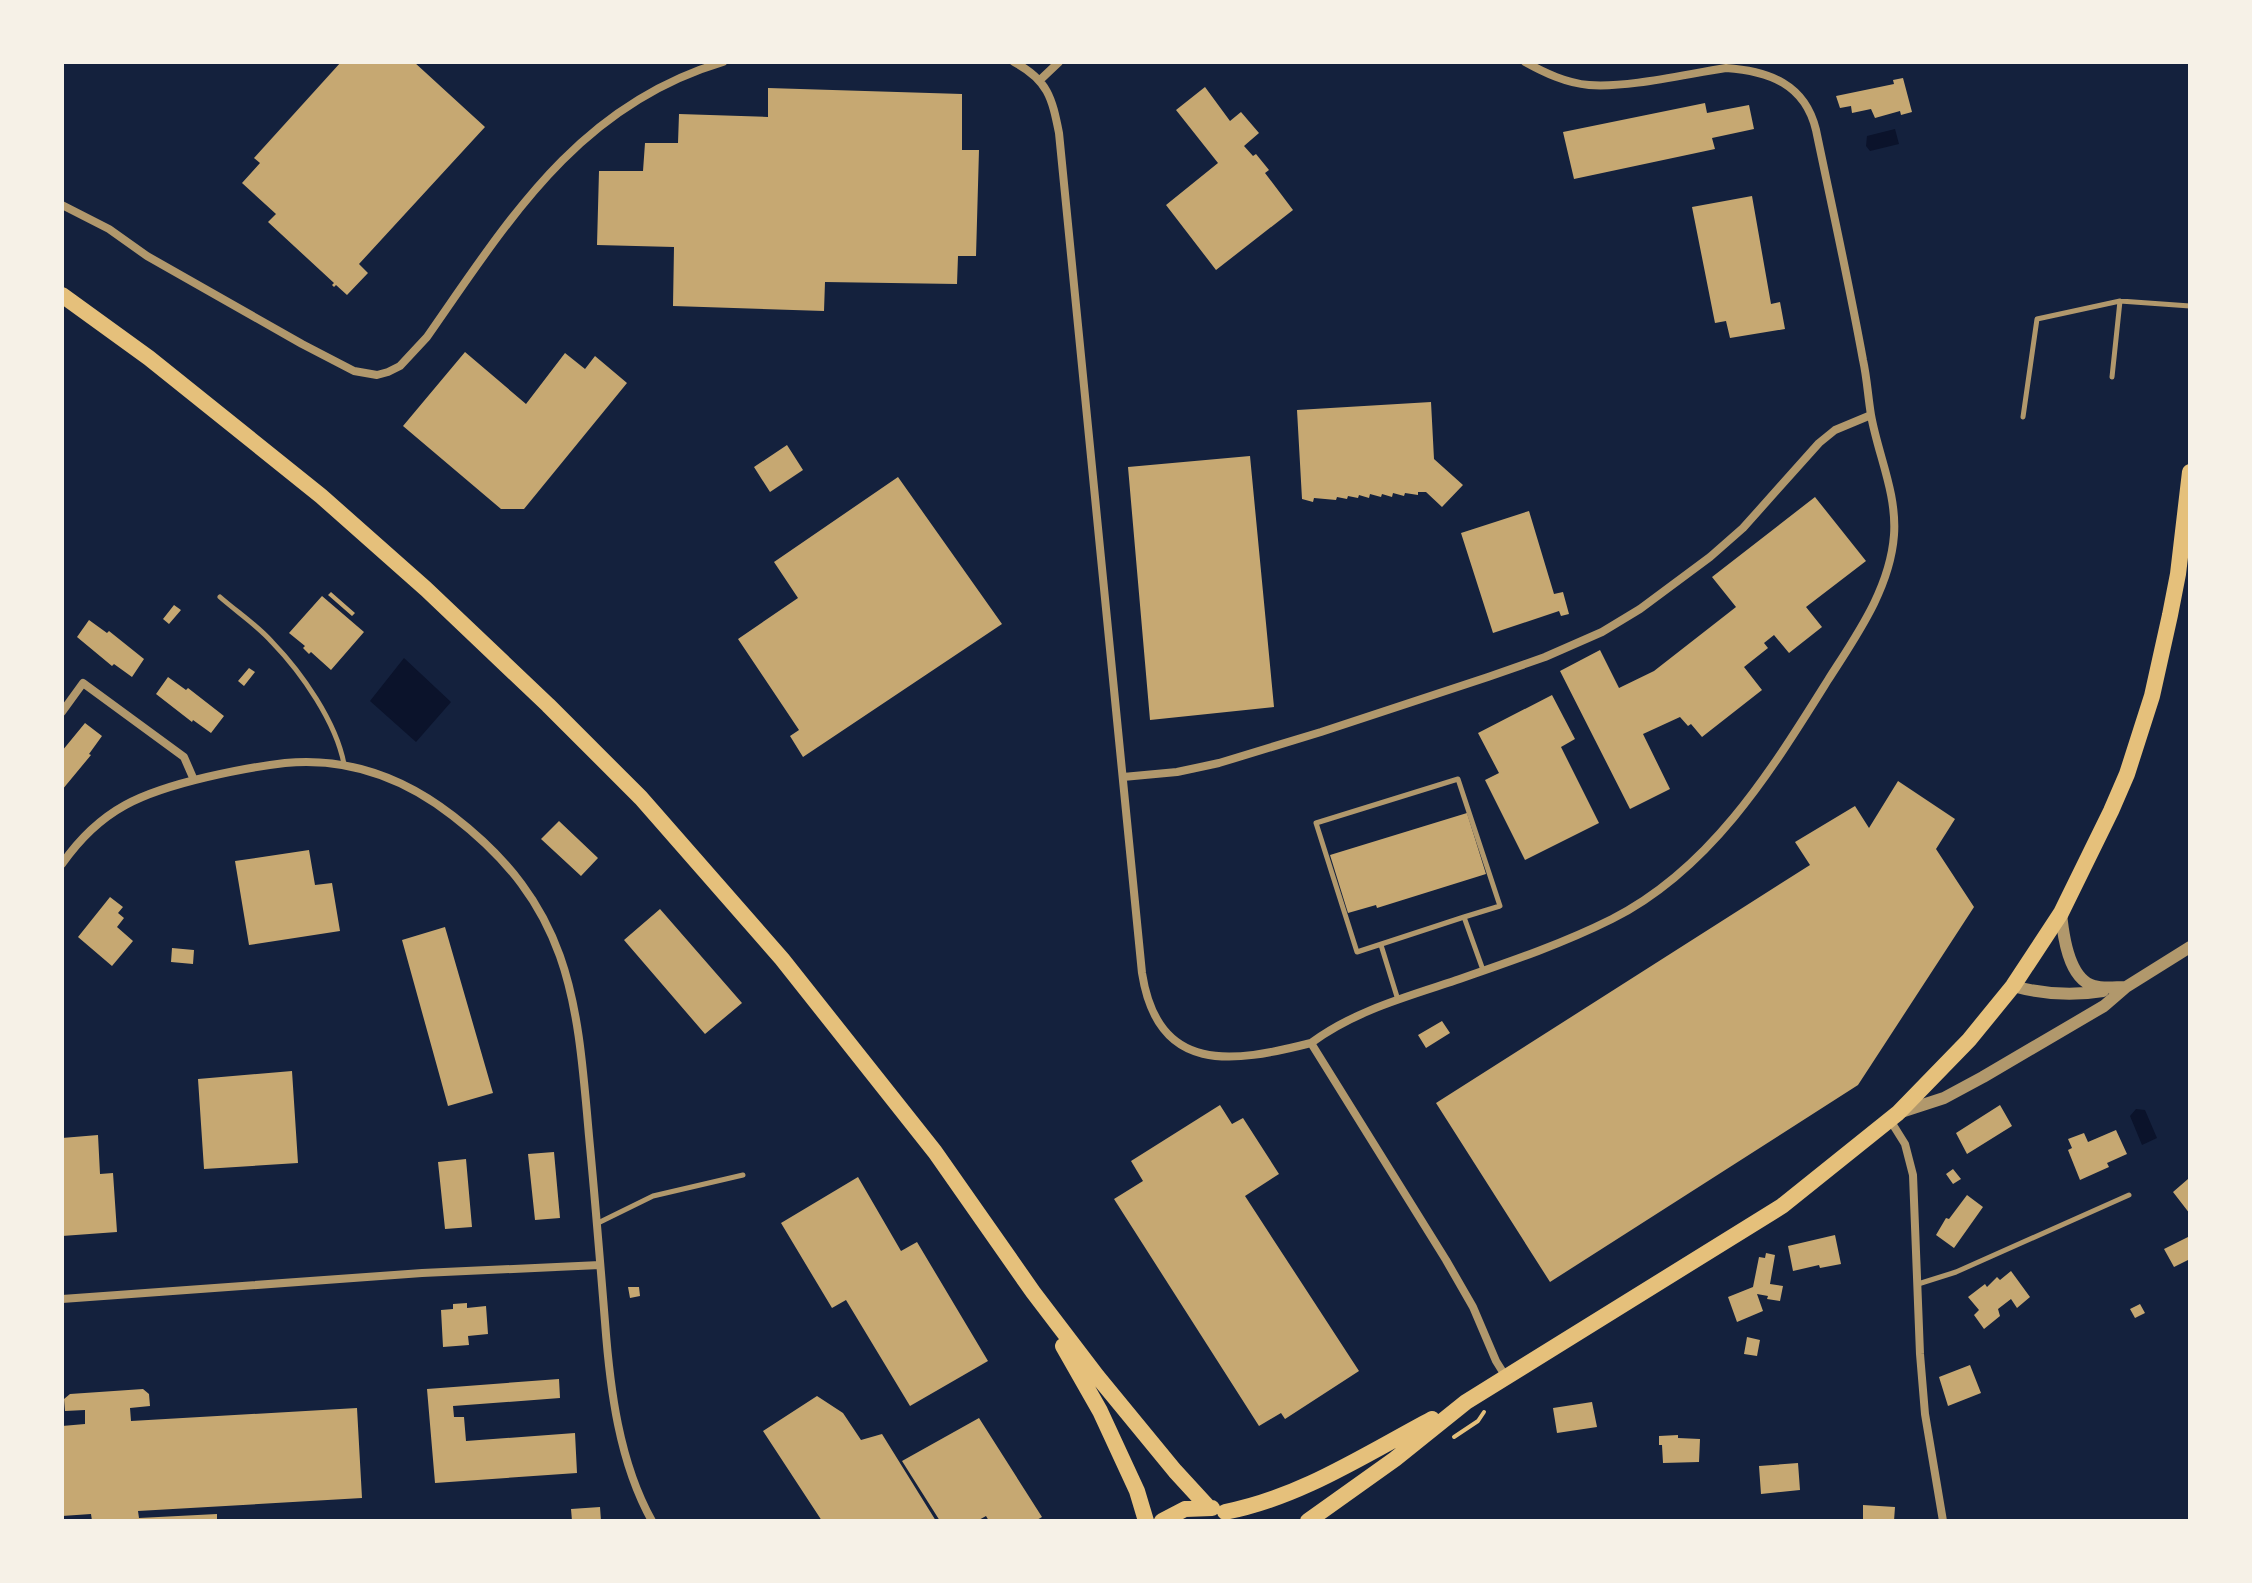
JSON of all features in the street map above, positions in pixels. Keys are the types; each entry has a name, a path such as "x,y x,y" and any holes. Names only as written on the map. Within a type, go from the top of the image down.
{"main road":[{"path":"62,295 149,358 321,496 426,589 641,798 782,959 935,1152 1033,1292 1097,1376 1175,1471 1224,1514"},
{"path":"1162,1521 1185,1509 1224,1514 1272,1500 1466,1402 1782,1206 1894,1117 1969,1040 2013,986 2061,913 2111,811 2127,774 2152,696 2178,574 2190,472"},
{"path":"1033,1292 1100,1411 1137,1491 1146,1521"},
{"path":"1308,1521 1395,1459 1466,1402"}],"street":[{"path":"62,205 109,229 147,256 302,344 354,371 377,375 400,366 427,337 503,228 574,147 605,121 648,95 692,73 723,62"},
{"path":"1014,62 1040,80 1053,103 1059,133 1142,973 1148,1002 1158,1022 1187,1049 1231,1058 1311,1043 1350,1019 1584,932 1639,904 1672,880 1740,812 1767,776 1870,611 1889,562 1894,538 1892,497 1871,415 1863,359 1810,110 1798,94 1773,76 1743,69 1726,68 1590,85 1557,78 1525,62"},
{"path":"1040,80 1059,62"},
{"path":"1123,777 1177,772 1292,741 1488,677 1602,632 1640,609 1710,557 1743,528 1819,443 1835,430 1871,415"},
{"path":"62,712 83,683 184,757 194,780"},
{"path":"62,864 103,819 144,794 266,765 322,761 344,764 394,780 421,794 446,810 508,866 539,910 561,954 574,1003 583,1060 608,1360 617,1417 629,1462 652,1521"},
{"path":"2061,913 2067,949 2082,979 2094,986 2126,987"},
{"path":"1943,1521 1925,1414 1912,1165 1894,1117 1944,1098 1970,1084 2104,1006 2126,987 2190,947"},
{"path":"2013,986 2069,994 2126,987"},
{"path":"1311,1043 1446,1260 1473,1307 1506,1378"},
{"path":"62,1299 422,1273 600,1265"}],"lane":[{"path":"2023,417 2037,319 2120,301 2190,306"},
{"path":"2112,377 2120,301"},
{"path":"220,597 272,641 309,687 340,744 344,764"},
{"path":"1458,779 1500,906 1464,917 1357,952 1316,823 1458,779"},
{"path":"1464,917 1483,971"},
{"path":"1381,945 1398,1000"},
{"path":"597,1224 653,1196 743,1175"},
{"path":"1918,1284 1956,1272 2129,1195"}],"water":[{"path":"1895,129 1899,144 1870,151 1866,146 1867,136"},
{"path":"404,658 451,702 416,742 370,701"},
{"path":"2136,1109 2145,1110 2157,1138 2142,1145 2130,1116"}],"building":[{"path":"341,62 414,62 485,127 359,264 368,273 347,295 336,285 334,287 334,283 268,222 276,214 242,183 260,163 254,158"},
{"path":"1903,78 1912,112 1901,115 1900,111 1875,118 1871,109 1852,113 1851,106 1840,108 1836,96 1894,84 1893,80"},
{"path":"1205,87 1230,121 1241,112 1259,133 1244,146 1253,156 1256,154 1269,170 1265,173 1293,210 1216,270 1166,205 1218,163 1176,110"},
{"path":"768,88 962,94 962,150 979,150 976,256 958,256 957,284 825,282 824,311 673,306 674,247 597,245 599,171 643,171 645,143 678,143 679,114 768,117"},
{"path":"1705,103 1707,113 1749,105 1754,129 1712,138 1715,149 1574,179 1563,132"},
{"path":"1752,196 1771,304 1780,302 1785,329 1730,338 1726,321 1715,323 1692,207"},
{"path":"465,352 526,404 565,353 585,369 595,356 627,383 524,509 501,509 403,426"},
{"path":"1431,402 1434,459 1463,485 1442,507 1426,492 1418,492 1418,495 1405,493 1404,496 1393,493 1392,497 1370,494 1369,498 1359,495 1358,498 1348,496 1347,499 1337,497 1336,500 1314,498 1313,502 1302,499 1297,410"},
{"path":"787,445 803,470 770,492 754,467"},
{"path":"1250,456 1274,707 1150,720 1128,467"},
{"path":"898,477 1002,624 803,757 790,736 799,730 738,639 798,598 774,562"},
{"path":"1815,497 1866,561 1806,607 1822,627 1789,653 1774,635 1764,643 1768,648 1744,667 1762,690 1702,737 1680,717 1643,734 1670,789 1630,809 1560,671 1600,650 1619,688 1654,671 1736,607 1712,577"},
{"path":"1529,511 1554,594 1563,592 1569,614 1561,616 1559,611 1493,633 1461,533"},
{"path":"331,592 355,613 352,616 328,595"},
{"path":"322,596 364,632 331,670 311,652 309,654 303,648 305,646 289,633"},
{"path":"174,605 181,610 169,624 163,619"},
{"path":"89,620 107,633 109,631 144,659 132,677 114,664 112,666 77,637"},
{"path":"249,668 255,672 244,686 238,681"},
{"path":"168,677 186,690 188,688 224,716 211,733 156,694"},
{"path":"1552,695 1575,739 1561,747 1599,823 1525,860 1485,780 1499,773 1478,733"},
{"path":"85,723 102,736 91,755 62,790 62,751"},
{"path":"1898,781 1955,819 1936,849 1974,907 1858,1085 1550,1282 1436,1103 1810,865 1795,842 1855,806 1869,828"},
{"path":"1467,813 1486,874 1377,908 1376,905 1348,913 1330,855"},
{"path":"559,821 598,858 581,876 541,839"},
{"path":"309,850 315,885 332,883 340,931 249,945 235,861"},
{"path":"110,897 123,907 118,913 124,918 117,927 133,941 112,966 78,937"},
{"path":"660,909 742,1003 705,1034 624,940"},
{"path":"445,927 493,1093 448,1106 402,940"},
{"path":"172,948 194,950 193,964 171,962"},
{"path":"1442,1021 1450,1033 1426,1048 1418,1035"},
{"path":"292,1071 298,1163 204,1169 198,1079"},
{"path":"1220,1105 1232,1124 1243,1118 1279,1174 1245,1196 1359,1371 1285,1419 1281,1413 1259,1426 1114,1199 1143,1181 1131,1161"},
{"path":"2000,1105 2012,1126 1967,1154 1956,1133"},
{"path":"2116,1130 2127,1154 2107,1163 2109,1167 2080,1180 2068,1150 2072,1148 2068,1139 2084,1133 2088,1142"},
{"path":"98,1135 100,1174 113,1173 117,1232 62,1236 62,1138"},
{"path":"554,1152 560,1218 535,1220 528,1154"},
{"path":"466,1159 472,1227 445,1229 438,1162"},
{"path":"1953,1169 1961,1179 1953,1184 1946,1174"},
{"path":"858,1177 901,1251 917,1242 988,1361 910,1406 846,1300 832,1308 781,1223"},
{"path":"2190,1180 2190,1214 2173,1192"},
{"path":"1967,1195 1983,1207 1954,1248 1936,1235 1946,1218 1949,1219"},
{"path":"1835,1235 1841,1264 1793,1271 1788,1246"},
{"path":"2188,1237 2190,1259 2174,1267 2164,1249"},
{"path":"1766,1253 1775,1255 1770,1284 1783,1286 1780,1301 1757,1294 1763,1311 1737,1322 1728,1297 1753,1287 1759,1257 1765,1258"},
{"path":"2011,1271 2030,1297 2017,1308 2011,1299 1998,1309 2000,1316 1984,1329 1974,1315 1979,1310 1968,1297"},
{"path":"628,1287 639,1287 640,1296 630,1298"},
{"path":"467,1303 467,1308 486,1306 488,1334 468,1336 469,1345 443,1347 441,1310 453,1309 453,1304"},
{"path":"2140,1304 2145,1313 2135,1318 2130,1309"},
{"path":"1747,1337 1760,1340 1757,1356 1744,1354"},
{"path":"1970,1365 1981,1393 1948,1406 1939,1377"},
{"path":"559,1379 560,1398 453,1406 454,1417 464,1417 466,1441 575,1433 577,1473 435,1483 427,1389"},
{"path":"143,1389 149,1394 150,1406 130,1408 131,1421 357,1408 362,1498 138,1511 139,1518 217,1514 217,1521 92,1521 91,1514 62,1516 62,1426 85,1424 85,1410 65,1411 64,1399 70,1394"},
{"path":"817,1396 843,1413 861,1440 882,1434 936,1521 822,1521 763,1431"},
{"path":"1592,1402 1597,1427 1557,1433 1553,1408"},
{"path":"979,1418 1042,1517 1035,1521 989,1521 986,1516 977,1521 940,1521 902,1461"},
{"path":"1678,1435 1678,1438 1700,1439 1699,1462 1663,1463 1659,1436"},
{"path":"1798,1463 1800,1490 1761,1494 1759,1466"},
{"path":"1863,1505 1895,1507 1894,1521 1863,1521"},
{"path":"600,1507 601,1521 572,1521 571,1509"}]}
